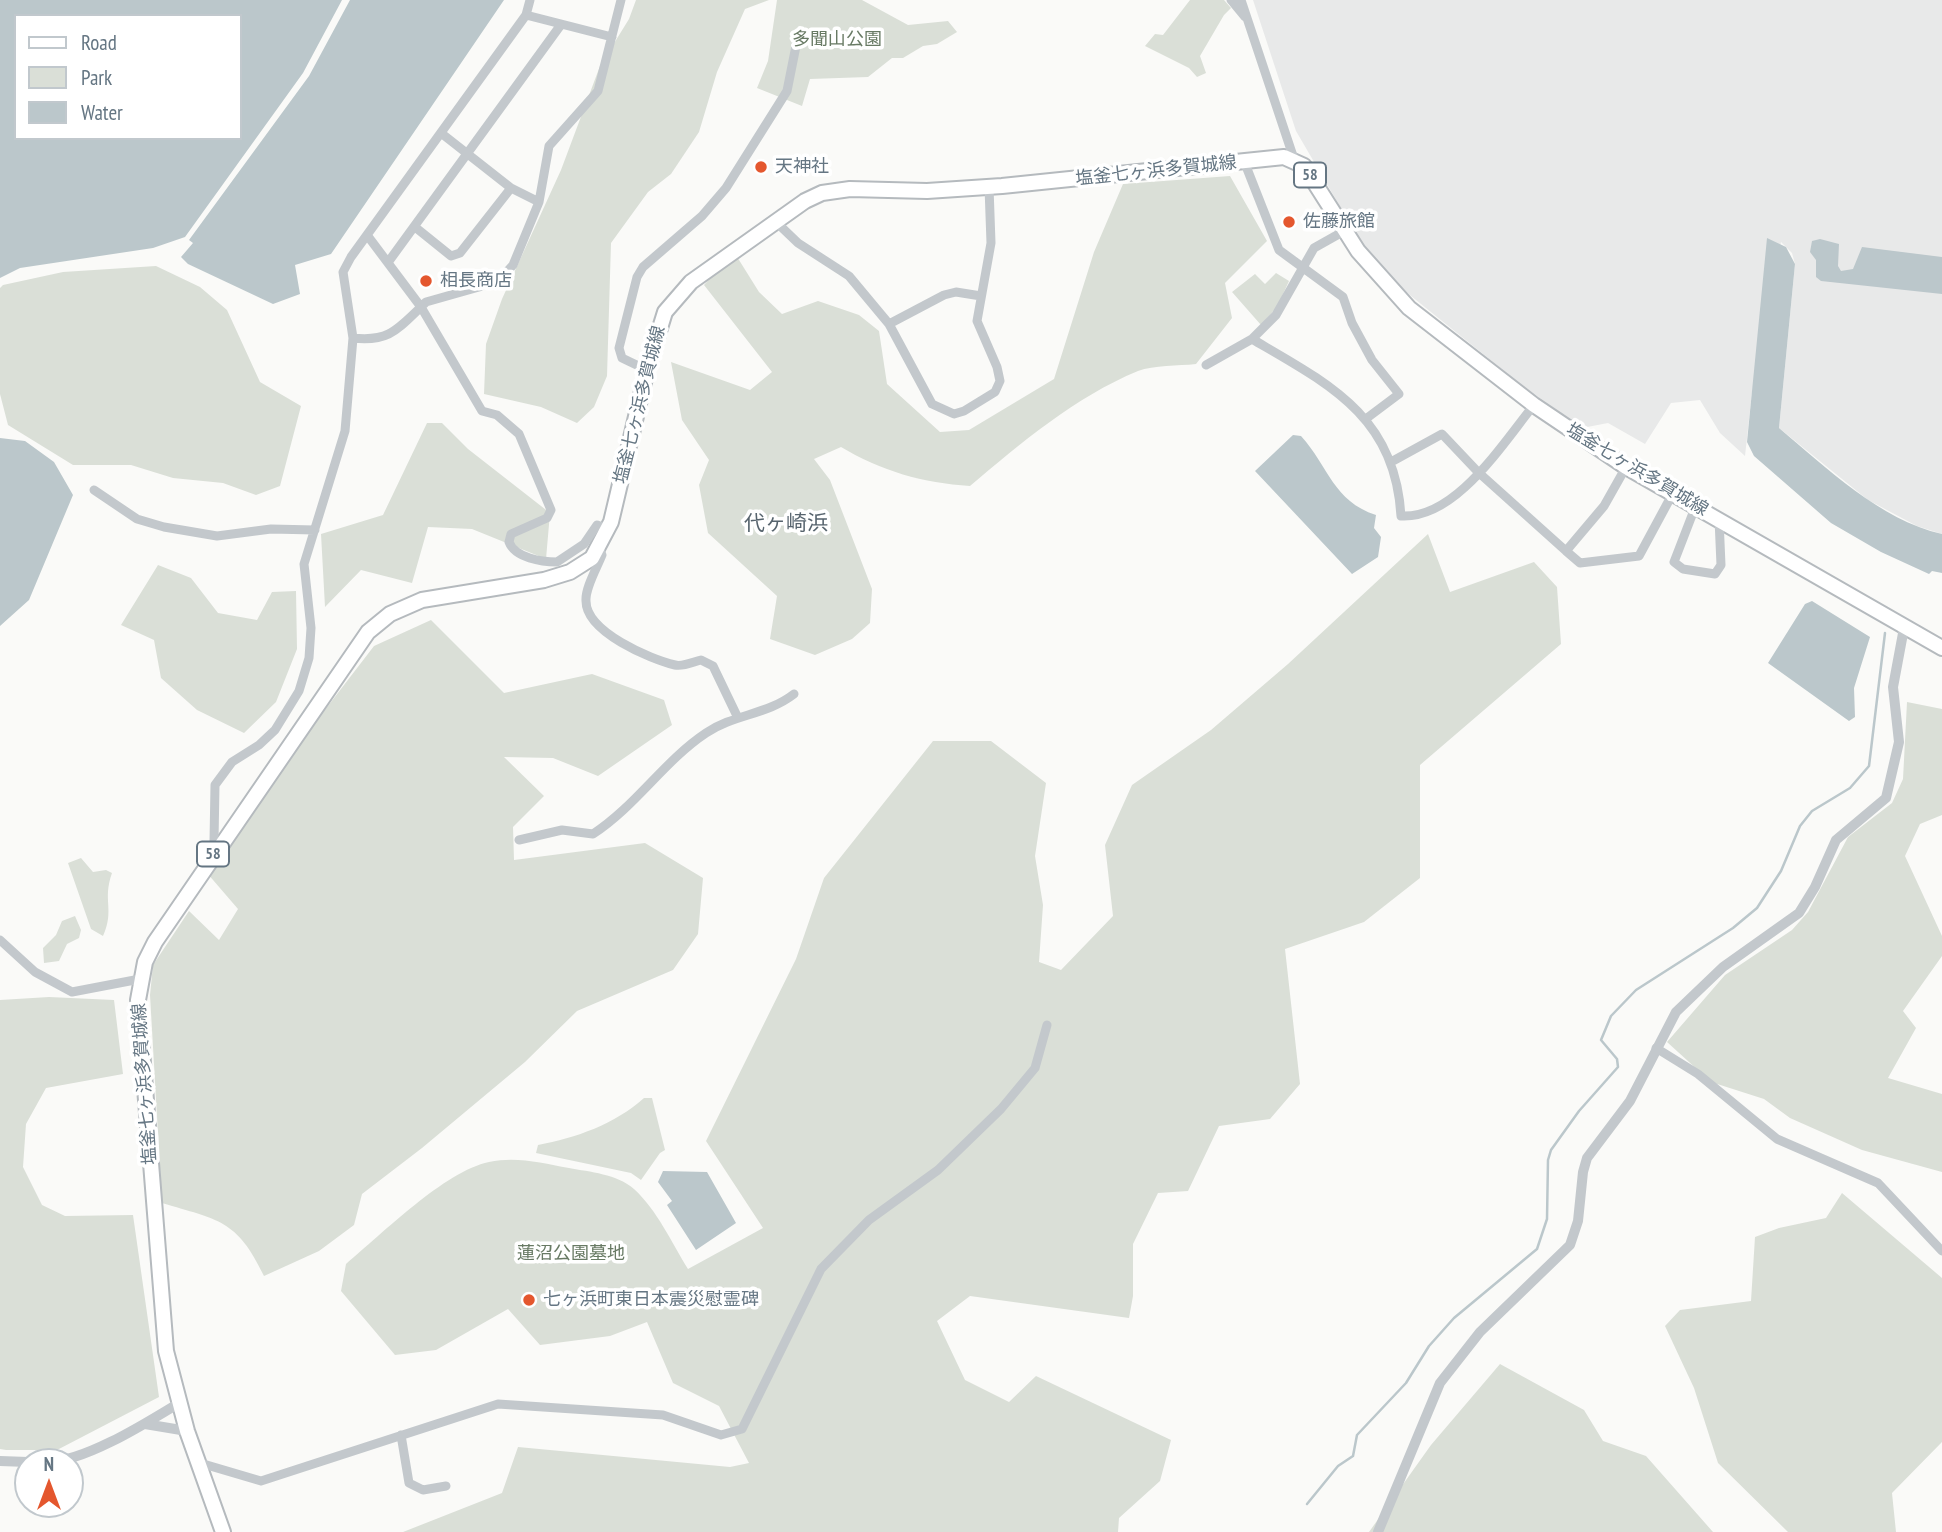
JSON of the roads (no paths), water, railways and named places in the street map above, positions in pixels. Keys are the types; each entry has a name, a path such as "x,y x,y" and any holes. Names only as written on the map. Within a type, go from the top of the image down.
{"main road":[{"name":"塩釜七ヶ浜多賀城線","path":"223,1532 179,1403 166,1351 159,1296 138,1000 140,979 155,942 348,656 382,620 429,598 557,576 581,566 599,548 609,530 659,324 670,303 691,282 805,201 835,191 989,187 1244,161 1294,159 1304,166 1377,276 1409,308 1534,405 1626,467 1942,648"}],"street":[{"path":"218,847 214,841 215,785 232,762 259,745 275,730 305,675 312,642 304,564 345,431 353,338 343,272 367,234 526,15 530,0"},
{"path":"353,338 375,340 400,328 426,302 479,287 504,275 513,265 539,202 549,146 598,91 621,0"},
{"path":"1231,0 1250,25"},
{"path":"1241,0 1294,159"},
{"path":"526,15 560,26 612,37"},
{"path":"389,261 560,26"},
{"path":"647,370 622,358 619,348 636,277 643,267 702,216 726,188 788,91 798,36"},
{"path":"441,133 470,153 511,188 539,202"},
{"path":"1244,161 1279,250 1343,297 1357,335 1372,360 1399,394 1367,418"},
{"path":"775,221 798,243 849,276 890,324 932,404 954,414 964,411 995,391 1000,381 997,367 976,321 991,243 989,187"},
{"path":"415,227 451,256 460,253 511,188"},
{"path":"1206,365 1252,339 1276,315 1314,248 1346,230"},
{"path":"367,234 421,307 482,411 497,415 519,434 551,510 547,518 515,530 509,537 511,547 531,558 557,562 584,544 597,525 609,530"},
{"path":"890,324 944,295 956,292 981,296"},
{"path":"1252,339 1306,371 1367,418 1398,481 1401,516 1417,517 1455,498 1534,405"},
{"path":"1391,463 1442,434 1478,472 1580,563 1639,556 1673,493"},
{"path":"1566,551 1604,506 1626,467"},
{"path":"94,491 137,519 164,527 217,536 271,529 315,530"},
{"path":"1696,505 1674,562 1683,569 1715,574 1721,565 1719,519"},
{"path":"599,548 602,555 586,601 590,614 620,643 646,655 678,666 701,660 713,666 737,716"},
{"path":"1378,1532 1440,1383 1479,1332 1570,1245 1578,1221 1587,1158 1630,1101 1676,1012 1746,949 1799,913 1815,887 1836,840 1886,798 1899,742 1893,687 1904,628"},
{"path":"519,840 562,830 593,834 643,793 706,732 737,716 780,705 794,694"},
{"path":"0,940 35,972 72,992 140,979"},
{"path":"200,1463 261,1481 498,1404 663,1415 721,1435 743,1429 821,1269 869,1220 938,1170 1001,1109 1035,1068 1047,1025"},
{"path":"1656,1048 1698,1074 1777,1139 1878,1183 1942,1251"},
{"path":"84,1451 145,1424 179,1403"},
{"path":"145,1424 187,1431"},
{"path":"401,1436 410,1483 423,1490 446,1486"}],"water":[{"path":"0,0 342,0 303,73 185,237 153,248 20,268 0,278"},
{"path":"350,0 504,0 331,254 295,265 300,294 273,304 188,264 181,257 193,243 189,240 309,76"},
{"path":"1767,238 1786,247 1795,264 1779,428 1876,505 1919,527 1942,534 1942,573 1932,571 1929,574 1881,552 1831,523 1754,456 1747,442"},
{"path":"1820,239 1839,244 1838,266 1841,271 1853,269 1862,247 1942,257 1942,294 1821,281 1816,277 1816,260 1810,252 1812,241"},
{"path":"1293,435 1301,436 1333,482 1350,501 1376,515 1374,528 1381,537 1378,557 1352,574 1255,471"},
{"path":"0,438 25,441 54,462 73,495 29,600 0,626"},
{"path":"1812,601 1870,637 1854,688 1855,717 1849,721 1768,663 1805,604"},
{"path":"663,1171 707,1172 736,1223 696,1250 667,1205 672,1201 658,1182"}],"waterway":[{"path":"1307,1504 1338,1466 1353,1456 1357,1435 1406,1383 1429,1346 1454,1318 1537,1249 1547,1219 1548,1160 1551,1150 1579,1111 1618,1067 1617,1059 1601,1040 1611,1016 1636,990 1733,928 1757,908 1781,871 1800,826 1812,811 1850,788 1869,766 1885,633"}],"place":[{"name":"天神社","path":"761,167"},
{"name":"佐藤旅館","path":"1289,222"},
{"name":"相長商店","path":"426,281"},
{"name":"七ヶ浜町東日本震災慰霊碑","path":"529,1300"}],"district":[{"name":"代ヶ崎浜","path":"786,524"}],"park label":[{"name":"多聞山公園","path":"837,40"},
{"name":"蓮沼公園墓地","path":"571,1254"}]}
